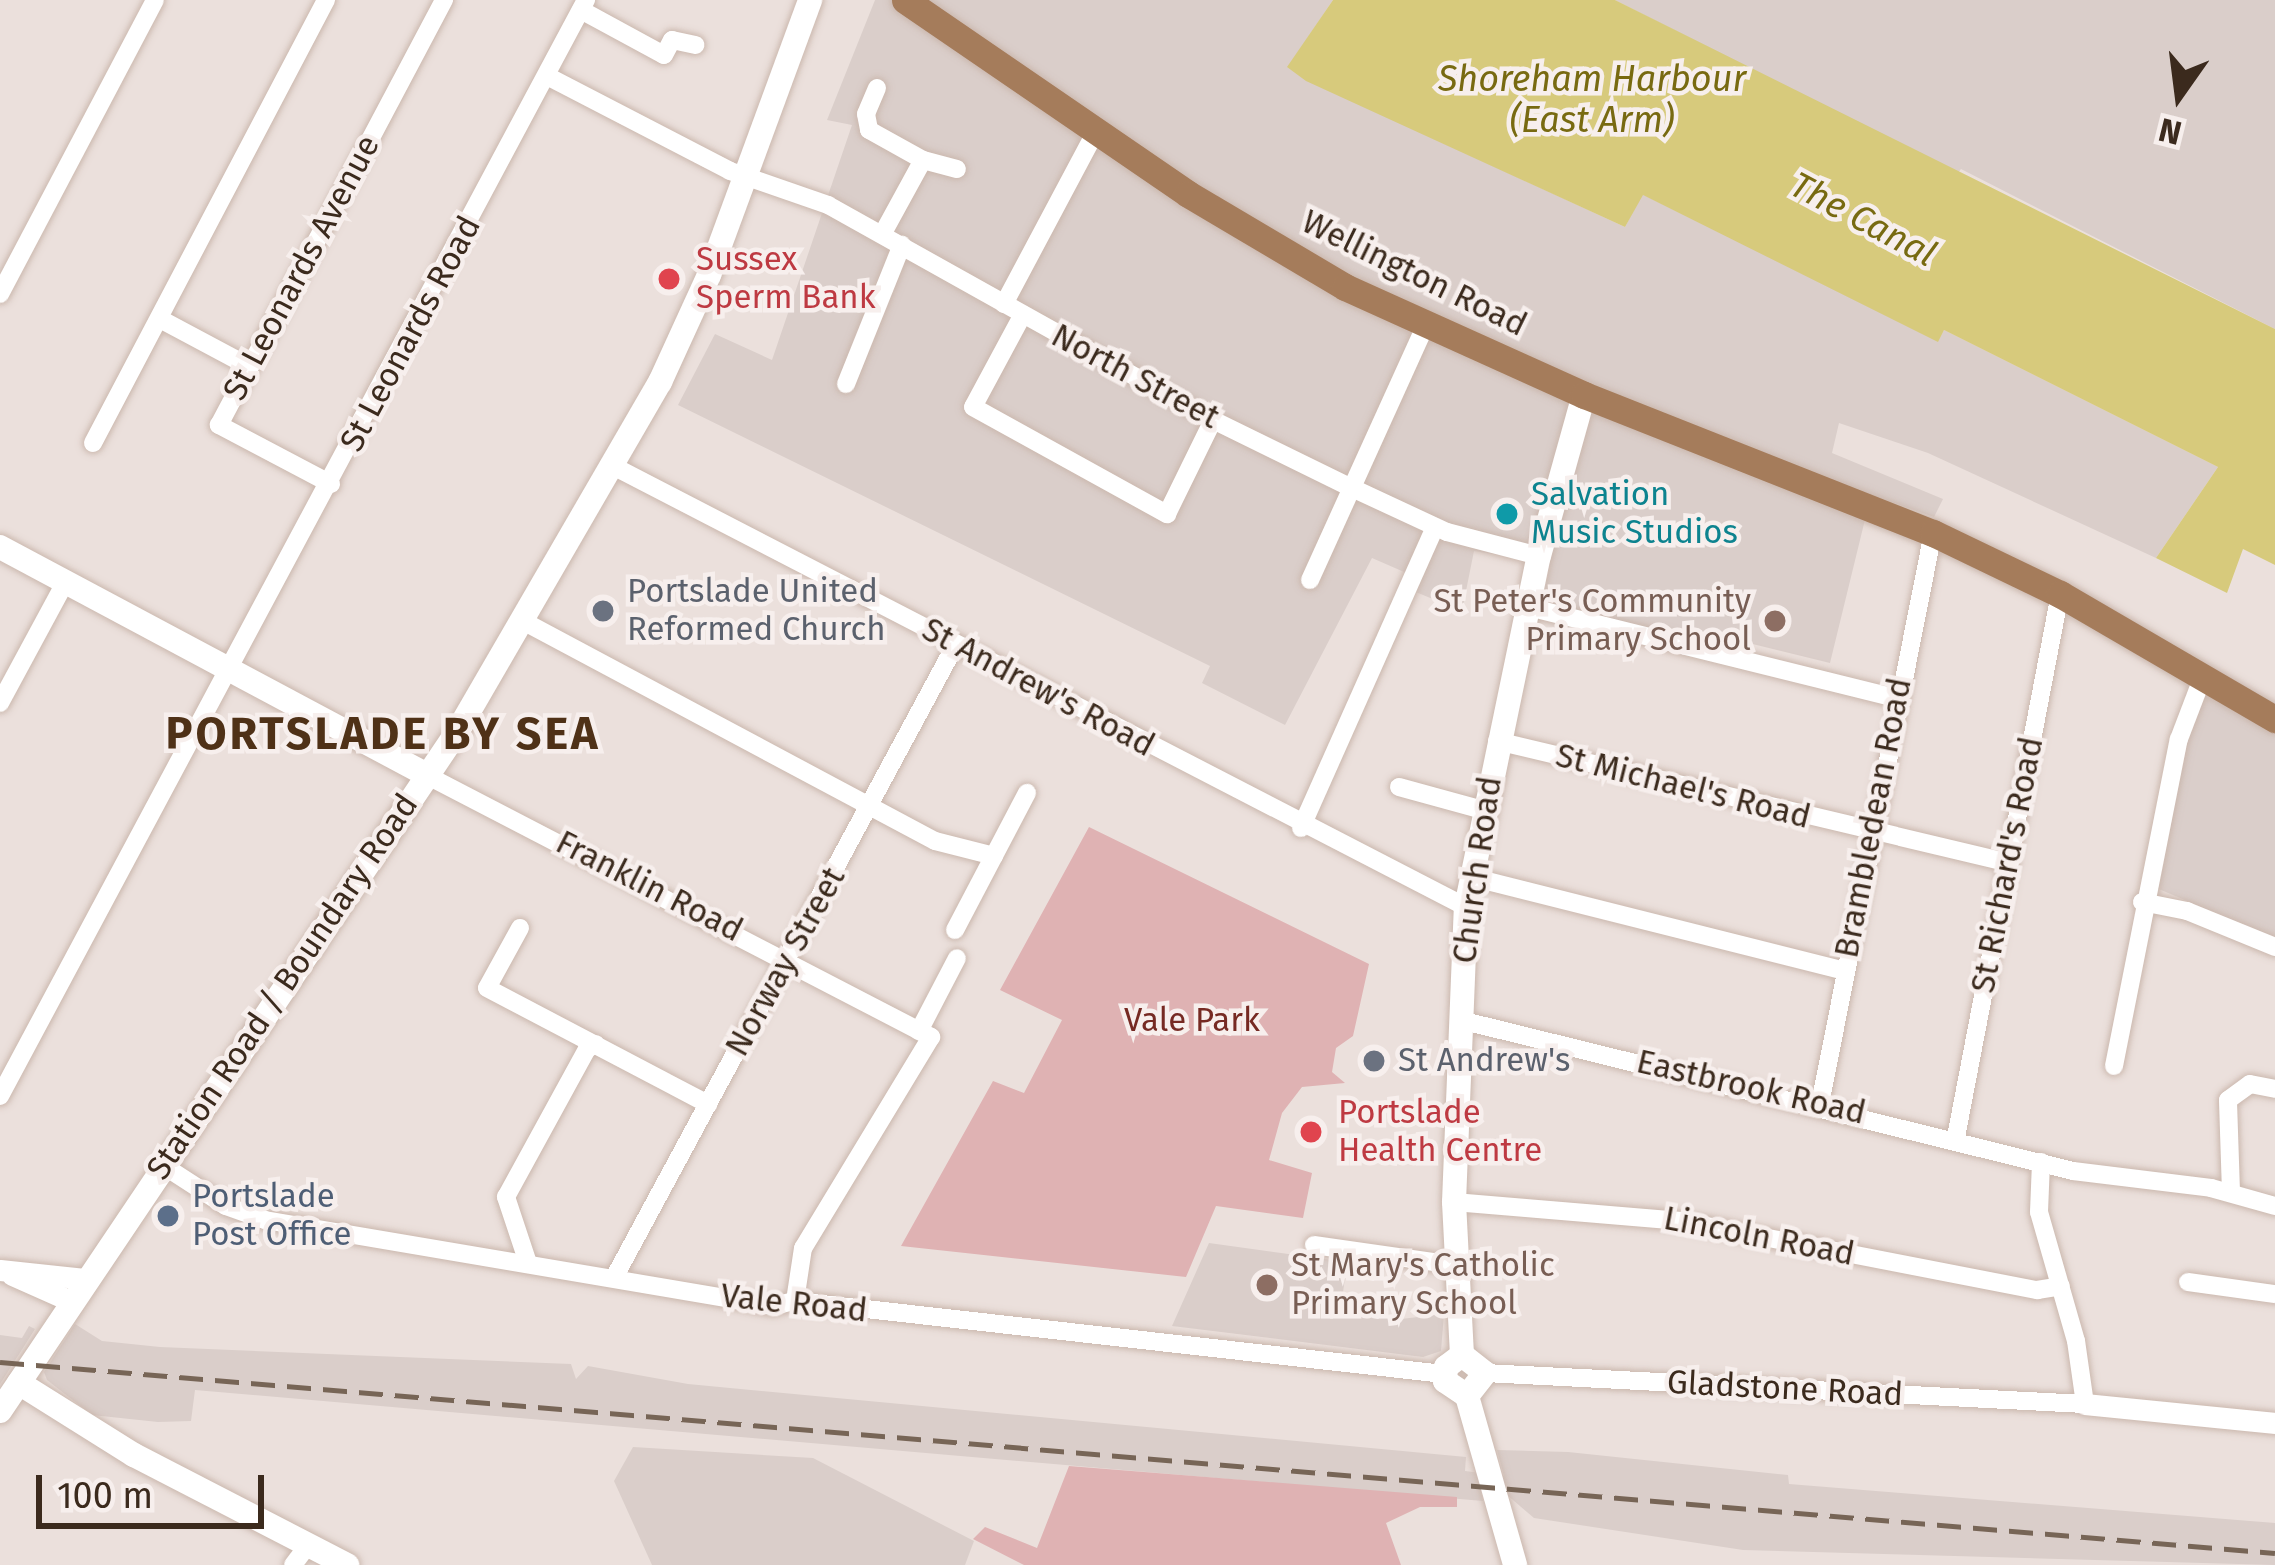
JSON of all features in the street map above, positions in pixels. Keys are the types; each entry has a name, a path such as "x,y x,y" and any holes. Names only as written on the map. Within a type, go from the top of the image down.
{"main road":[{"name":"Station Road / Boundary Road","path":"0,1411 161,1164 428,776 611,465 683,339 810,0"},
{"name":"Wellington Road","path":"905,0 1287,254 1426,324 1584,395 1933,533 2060,594 2275,719"},
{"name":"Church Road","path":"1453,1365 1454,1202 1466,907 1539,556 1584,395"},
{"path":"0,547 234,668 428,776"},
{"path":"1453,1365 1484,1373 1467,1396 1449,1389 1453,1365"},
{"path":"19,1383 301,1555 347,1565"},
{"path":"1467,1396 1515,1565"}],"street":[{"path":"0,294 155,0"},
{"path":"93,443 326,0"},
{"name":"St Leonards Avenue","path":"331,484 220,425 444,0"},
{"path":"584,5 664,55 672,40 695,45"},
{"name":"St Leonards Road","path":"0,1096 234,668 584,5"},
{"name":"North Street","path":"547,76 742,172 883,233 1022,316 1213,420 1350,487 1435,526 1539,556"},
{"path":"877,88 866,114 869,130 923,160 957,169"},
{"path":"1004,304 1097,130"},
{"path":"883,233 923,160"},
{"path":"846,384 902,245"},
{"path":"1022,316 973,407 1167,514 1213,420"},
{"path":"160,319 250,367"},
{"path":"1310,580 1426,324"},
{"name":"St Andrew's Road","path":"611,465 1301,828 1466,907"},
{"path":"1301,828 1435,526"},
{"name":"Brambledean Road","path":"1820,1104 1896,698 1933,533"},
{"path":"0,703 66,581"},
{"name":"St Richard's Road","path":"1956,1137 2060,594"},
{"path":"1528,607 1896,698"},
{"path":"521,620 935,841 994,856"},
{"name":"Norway Street","path":"614,1278 956,644"},
{"path":"2114,1066 2143,902 2185,716 2203,676"},
{"name":"St Michael's Road","path":"1497,741 2010,863"},
{"name":"Franklin Road","path":"428,776 790,958 925,1034"},
{"path":"1399,787 1483,810"},
{"path":"955,930 1027,793"},
{"path":"1471,878 1844,971"},
{"path":"2143,902 2187,911 2275,946"},
{"path":"520,928 487,988 708,1104"},
{"path":"795,1301 803,1248 925,1034 957,958"},
{"name":"Eastbrook Road","path":"1460,1020 1956,1137 2041,1162 2230,1192 2275,1206"},
{"path":"528,1263 506,1197 586,1049 596,1044"},
{"path":"2230,1192 2228,1100 2250,1084 2275,1089"},
{"path":"2041,1162 2039,1212 2061,1286 2085,1404 2275,1423"},
{"name":"Vale Road","path":"161,1164 226,1206 265,1220 772,1306 795,1301 1453,1365"},
{"name":"Lincoln Road","path":"1454,1202 1660,1218 2037,1290 2061,1286"},
{"path":"1314,1245 1454,1265"},
{"path":"0,1270 78,1290"},
{"path":"2188,1282 2275,1294"},
{"name":"Gladstone Road","path":"1484,1373 2085,1404"}],"shaded area":[{"path":"875,0 1333,0 1288,67 1307,80 1625,227 1642,194 1938,341 1944,330 2218,467 2156,558 1928,453 1839,423 1832,453 1943,499 1934,517 1871,495 1830,663 1708,633 1704,645 1541,610 1550,563 1474,551 1462,611 1406,588 1411,575 1372,558 1285,725 1202,683 1210,666 678,405 715,334 772,360 852,125 827,120"},
{"path":"1615,0 2275,0 2275,329 1961,169 1957,174"},
{"path":"2207,693 2275,731 2275,938 2154,887 2191,727"},
{"name":"St Mary's Catholic Primary School","path":"1209,1243 1347,1262 1341,1308 1401,1319 1444,1314 1441,1351 1423,1357 1172,1326"},
{"path":"75,1324 102,1341 160,1347 571,1364 576,1379 588,1366 688,1384 1466,1457 1465,1471 1504,1476 1497,1450 1568,1452 1788,1475 1789,1484 2275,1523 2275,1565 1743,1550 1534,1518 1506,1494 1481,1492 1483,1501 195,1390 191,1421 92,1415 47,1380 44,1372"},
{"path":"29,1326 35,1329 0,1384 0,1335 22,1338"},
{"path":"633,1447 813,1458 974,1541 965,1565 652,1565 614,1481"}],"green space":[{"name":"Vale Park","path":"1089,827 1369,964 1353,1036 1336,1048 1332,1072 1345,1083 1302,1087 1282,1113 1269,1160 1312,1173 1303,1218 1216,1206 1186,1277 901,1246 993,1081 1024,1093 1062,1020 1000,990"},
{"path":"1069,1466 1457,1497 1457,1507 1420,1507 1386,1523 1401,1565 1024,1565 973,1539 985,1527 1037,1548"}],"water":[{"name":"Shoreham Harbour (East Arm)","path":"1333,0 1615,0 2275,329 2275,565 2243,549 2227,593 2156,558 2218,467 1944,330 1938,342 1643,195 1625,227 1306,81 1287,67"}],"railway":[{"path":"0,1362 2275,1553"}],"place":[{"name":"Sussex Sperm Bank","path":"669,279"},
{"name":"Salvation Music Studios","path":"1507,514"},
{"name":"Portslade United Reformed Church","path":"603,611"},
{"name":"St Peter's Community Primary School","path":"1775,621"},
{"name":"St Andrew's","path":"1374,1061"},
{"name":"Portslade Health Centre","path":"1311,1132"},
{"name":"Portslade Post Office","path":"168,1216"},
{"name":"St Mary's Catholic Primary School","path":"1267,1285"}],"district":[{"name":"PORTSLADE BY SEA","path":"383,735"}],"water label":[{"name":"The Canal","path":"1863,220"}]}
